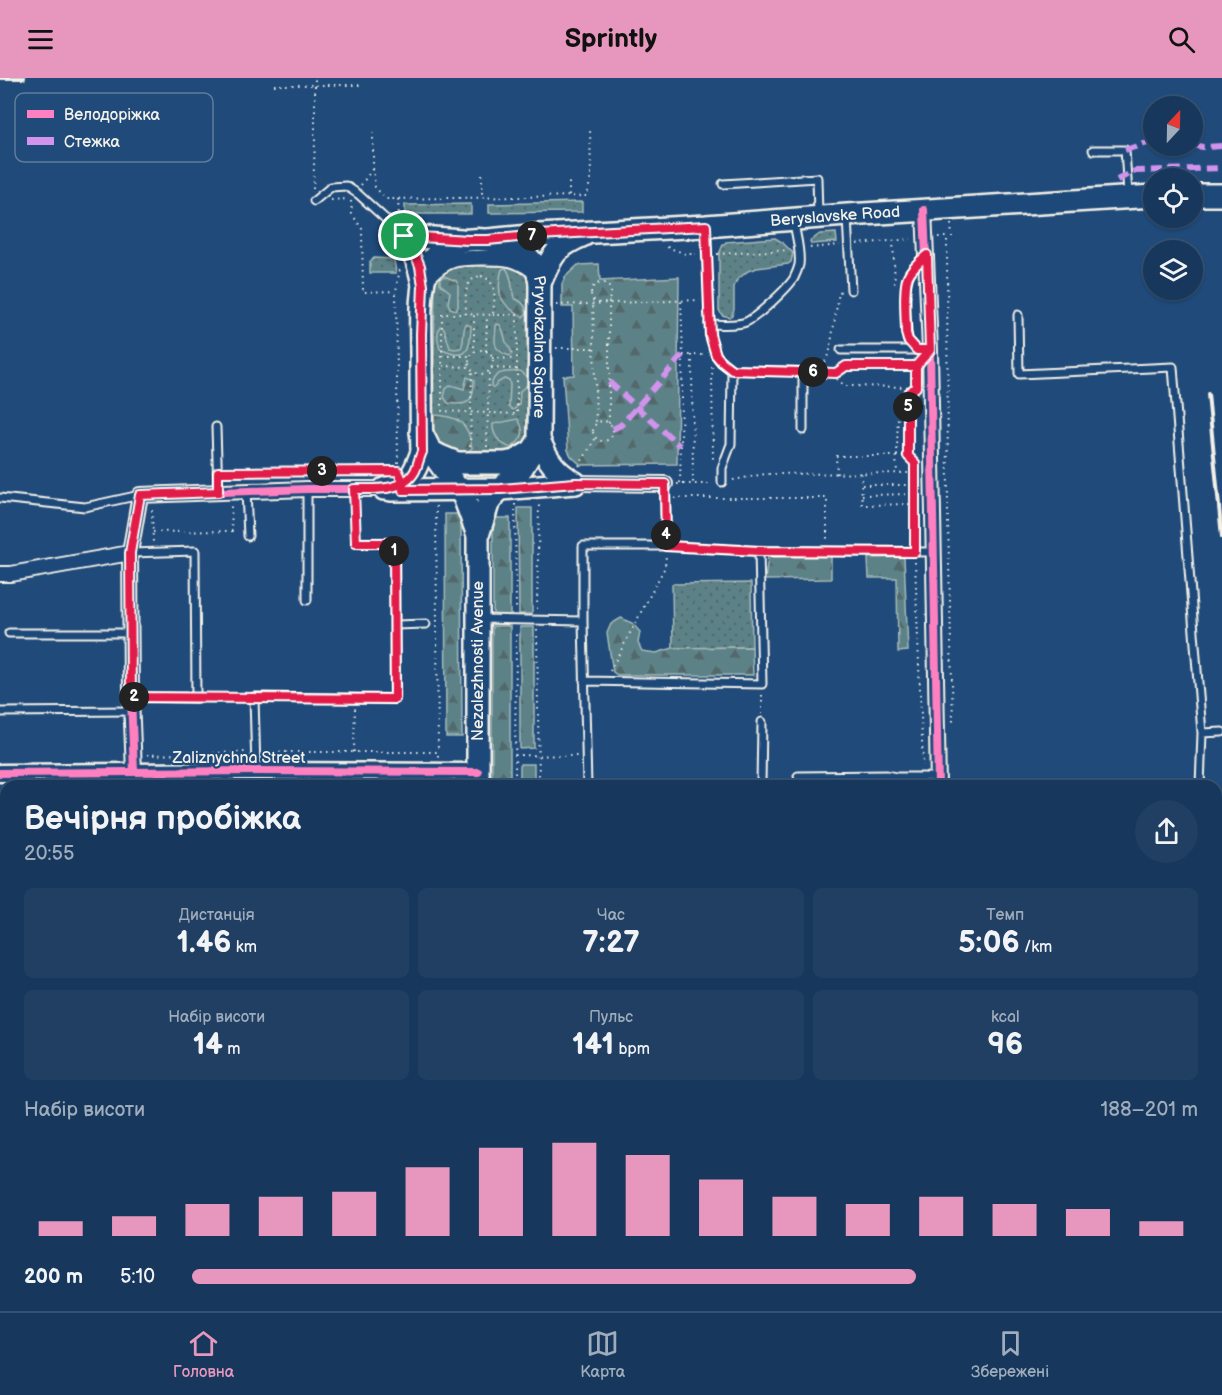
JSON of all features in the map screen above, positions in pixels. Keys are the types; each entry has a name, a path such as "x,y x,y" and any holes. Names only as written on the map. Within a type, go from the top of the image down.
{"main road":[{"path":"1203,195 1222,195"},
{"name":"Beryslavske Road","path":"478,240 1143,196"},
{"name":"Beryslavske Road","path":"540,283 554,254 570,241 588,233"},
{"path":"404,236 478,240"},
{"path":"404,236 420,266 423,286 429,446 440,456 457,463 505,463 515,461 536,445 560,473 576,476"},
{"path":"423,286 429,266 445,247 457,242 478,240"},
{"name":"Pryvokzalna Square","path":"478,240 510,245 526,255 537,267 540,283 536,445"},
{"name":"Nezalezhnosti Avenue","path":"478,779 478,535 488,504 522,468 536,445"},
{"path":"395,481 409,479 415,471 422,452 429,446"},
{"name":"Nezalezhnosti Avenue","path":"429,446 467,503 478,535"},
{"path":"395,481 459,489 501,489 576,476"}],"street":[{"path":"924,210 927,255 924,350 934,552 938,780"},
{"path":"423,286 436,268 453,260 464,258 507,258 525,264 540,283"},
{"path":"576,476 665,491"},
{"path":"134,764 130,553 146,498 246,491 354,489 395,481"},
{"path":"0,574 130,553"},
{"name":"Zaliznychna Street","path":"0,773 71,779 134,764 225,779 256,771 438,773 478,779"}],"lane":[{"path":"1092,150 1125,150 1128,197"},
{"path":"723,184 816,178 818,218"},
{"path":"313,198 331,187 346,186 353,189 404,236"},
{"path":"847,215 851,290"},
{"path":"709,324 746,322 757,315 796,276 800,256 793,220"},
{"path":"706,226 709,324 714,355 732,370 820,372"},
{"path":"924,350 908,340 906,333 906,284 908,275 927,255"},
{"path":"1018,315 1019,374 1173,367 1202,734 1200,780"},
{"path":"841,350 924,350"},
{"path":"722,482 722,468 731,444 732,370"},
{"path":"803,372 803,429"},
{"path":"216,427 218,472 224,492"},
{"path":"307,489 307,600"},
{"path":"246,491 248,536"},
{"path":"665,491 666,546"},
{"path":"0,498 85,507 146,498"},
{"path":"256,771 254,697 395,699 394,543 356,543"},
{"path":"586,780 583,546 666,546 759,551 934,552"},
{"path":"130,553 195,551 196,698 131,697"},
{"path":"584,681 762,684 759,551"},
{"path":"478,619 583,621"},
{"path":"395,624 426,624"},
{"path":"9,633 131,633"},
{"path":"0,712 132,711"},
{"path":"761,780 762,722"},
{"path":"1202,734 1222,732"},
{"path":"798,776 887,775 923,777 932,780"}],"path":[{"path":"218,472 395,481 396,291 363,292 362,229 352,214 350,199 313,198 315,78"},
{"path":"274,85 361,85"},
{"path":"373,132 375,187 386,199 587,196 591,176 590,129"},
{"path":"482,174 482,197"},
{"path":"569,181 569,196"},
{"path":"723,254 946,237 948,518 953,722 937,730"},
{"path":"668,247 686,254 707,255"},
{"path":"466,314 467,286 472,279 481,276 489,279 494,286 493,315"},
{"path":"595,439 604,442 610,439 613,429 609,423 609,301 612,296 611,289 602,282 595,284 591,293 596,424"},
{"path":"851,290 839,292 830,350 820,372 836,373 846,366 916,366 924,350"},
{"path":"593,300 602,303"},
{"path":"680,484 683,355 681,300"},
{"path":"556,305 609,301 708,300"},
{"path":"442,314 466,314 517,315 517,414 442,411 442,314"},
{"path":"474,314 474,352"},
{"path":"486,351 487,315"},
{"path":"397,341 403,341"},
{"path":"556,348 594,348"},
{"path":"470,452 472,371 469,362 470,356 479,350 486,351 492,358 493,365 490,370 486,453"},
{"path":"683,355 714,355 713,484"},
{"path":"692,355 693,484"},
{"path":"442,356 470,356"},
{"path":"492,358 517,358"},
{"path":"442,366 470,367"},
{"path":"472,371 480,374 490,370 517,369"},
{"path":"836,373 836,378 845,386 916,387 898,402 897,473"},
{"path":"908,393 908,456"},
{"path":"576,476 595,439 592,430 602,421 609,423"},
{"path":"837,474 836,456 908,456 915,463 915,552 923,777"},
{"path":"861,473 862,505 915,504"},
{"path":"665,491 680,484 713,484 765,474 915,473"},
{"path":"862,485 915,485"},
{"path":"354,489 356,543"},
{"path":"665,491 827,498 827,552"},
{"path":"146,498 153,532 232,531 224,492"},
{"path":"862,495 915,494"},
{"path":"436,502 438,773"},
{"path":"605,681 665,567 666,546"},
{"path":"762,684 762,722"},
{"path":"196,698 254,697"},
{"path":"354,752 355,698"},
{"path":"134,764 255,752 438,752"},
{"path":"539,755 539,780"},
{"path":"514,780 515,756 586,756"}],"green space":[{"path":"582,202 582,212 489,213 489,204"},
{"path":"471,204 471,214 405,214 405,205"},
{"path":"836,233 837,242 811,244 810,241 820,234"},
{"path":"775,238 793,253 791,262 748,271 737,280 734,287 732,315 729,317 722,315 719,310 719,254 723,245 726,242"},
{"path":"374,258 394,259 396,273 370,273 370,262"},
{"path":"599,264 600,281 679,277 677,464 581,465 568,450 563,376 574,375 573,307 562,307 562,284 565,277 578,265"},
{"path":"505,266 521,271 530,283 531,436 517,454 457,456 433,436 436,281 442,272 455,267"},
{"path":"506,268 511,279 514,298 523,304 526,310 527,313 523,317 509,308 502,298 500,278 502,269"},
{"path":"444,276 458,283 456,310 450,308 448,303 450,292 440,284 440,278"},
{"path":"466,324 471,326 470,342 466,352 457,354 440,349 438,335 440,326 444,328 450,348 455,349 461,348"},
{"path":"497,324 500,325 511,350 512,354 509,356 495,345"},
{"path":"520,371 526,377 527,385 520,391 519,405 513,410 509,407 509,380 504,379 495,387 491,385 498,374"},
{"path":"467,377 474,380 473,393 469,401 461,404 448,403 444,397 446,389 451,385 464,389"},
{"path":"434,415 450,417 461,422 468,432 472,448 463,456 441,449 433,436"},
{"path":"518,419 522,435 511,448 498,439 493,424"},
{"path":"518,508 532,508 532,614 519,614"},
{"path":"445,514 461,514 462,737 446,737"},
{"path":"493,518 510,518 510,615 493,615"},
{"path":"831,556 831,579 765,580 768,557"},
{"path":"904,557 908,651 898,652 897,578 869,578 868,558"},
{"path":"751,583 752,647 673,648 672,584"},
{"path":"621,618 632,623 640,632 638,643 642,651 656,653 673,648 752,647 753,675 617,675 613,672 607,633 611,624"},
{"path":"492,626 510,626 510,780 492,780"},
{"path":"520,627 534,627 534,748 520,749"},
{"path":"520,764 534,764 534,780 520,780"}],"railway":[{"path":"0,78 24,78"},
{"path":"1208,394 1222,537"}],"marked path":[{"path":"1125,150 1143,144"},
{"path":"1203,147 1222,146"},
{"path":"1117,180 1135,171 1222,168"},
{"path":"613,429 621,425 683,355"},
{"path":"609,382 680,446"}],"cycle path":[{"path":"924,210 930,350 938,780"},
{"path":"134,772 130,553 140,495 307,489 384,489"},
{"path":"0,773 478,772"}],"route":[{"path":"404,236 420,266 423,286 422,452 415,471 409,479 403,482 384,489 354,489 356,543 394,543 395,699 131,697 130,553 140,495 218,492 218,472 398,471 403,482 403,490 501,489 575,483 665,484 666,546 759,551 915,552 915,463 908,456 908,393 916,387 916,366 930,350 927,255 908,275 906,284 908,340 917,350 930,350 916,366 846,366 836,373 732,370 716,355 710,335 706,226 488,240 404,236"}]}
